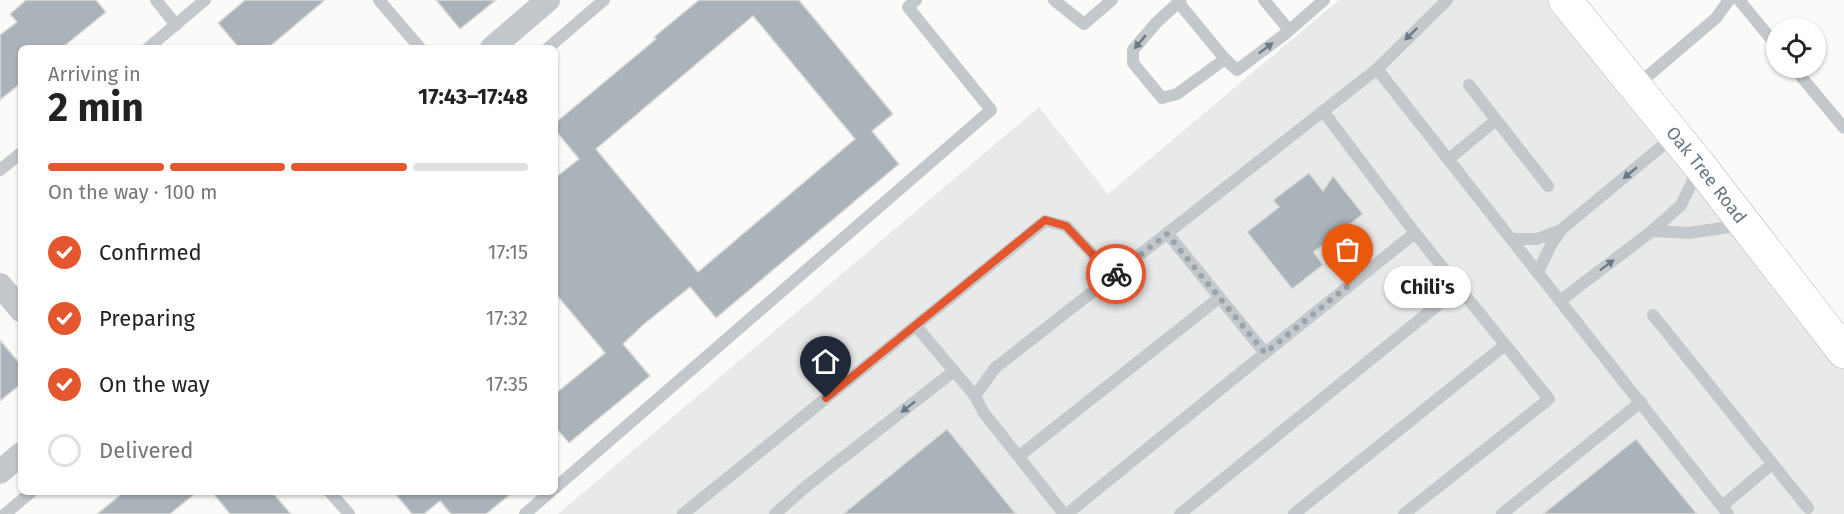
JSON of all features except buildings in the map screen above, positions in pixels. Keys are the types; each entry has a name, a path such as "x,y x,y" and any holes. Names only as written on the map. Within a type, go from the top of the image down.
{"main road":[{"name":"Oak Tree Road","path":"1574,4 1635,87 1700,166 1844,352"}],"street":[{"path":"496,45 548,0"},
{"path":"0,285 18,306"},
{"path":"0,472 18,457"}],"lane":[{"path":"156,0 176,25"},
{"path":"152,45 205,0"},
{"path":"380,0 418,45"},
{"path":"552,45 604,0"},
{"path":"558,485 991,110 908,7 916,0"},
{"path":"1054,0 1084,24 1112,0"},
{"path":"1264,0 1289,30"},
{"path":"1225,59 1177,94 1162,98 1133,63 1133,50 1179,1 1225,59 1237,70 1324,0"},
{"path":"975,396 995,368 1377,69 1447,0"},
{"path":"1635,87 1716,18 1729,0"},
{"path":"1739,0 1766,33"},
{"path":"1377,69 1725,510 1772,464"},
{"path":"1802,78 1844,128"},
{"path":"1469,85 1548,186"},
{"path":"1323,111 1415,233 1549,399 1404,514"},
{"path":"1449,159 1496,120"},
{"path":"1538,272 1551,243 1562,229 1675,135"},
{"path":"0,170 18,155"},
{"path":"1561,300 1652,231 1681,205 1700,166"},
{"path":"683,514 1045,220 1066,226 1113,276"},
{"path":"1652,231 1689,233 1744,225"},
{"path":"1513,239 1537,239 1562,229"},
{"path":"916,326 975,396 984,413 1066,514 1415,233"},
{"path":"1167,234 1265,353"},
{"path":"1180,514 1460,287"},
{"path":"1019,456 1219,298"},
{"path":"1653,315 1808,508"},
{"path":"1294,514 1505,345"},
{"path":"774,514 954,371"},
{"path":"1502,514 1641,402"},
{"path":"5,514 27,495"},
{"path":"333,495 349,514"},
{"path":"525,514 547,495"}],"shaded area":[{"path":"1339,0 1565,0 1844,352 1844,514 558,514 1039,107 1108,194"}],"way so far":[{"path":"1116,274 1167,234 1265,353 1348,286"}],"place":[{"name":"Chili's","path":"1348,286"}],"route":[{"path":"826,398 1045,220 1066,226 1113,276 1116,274"}]}
